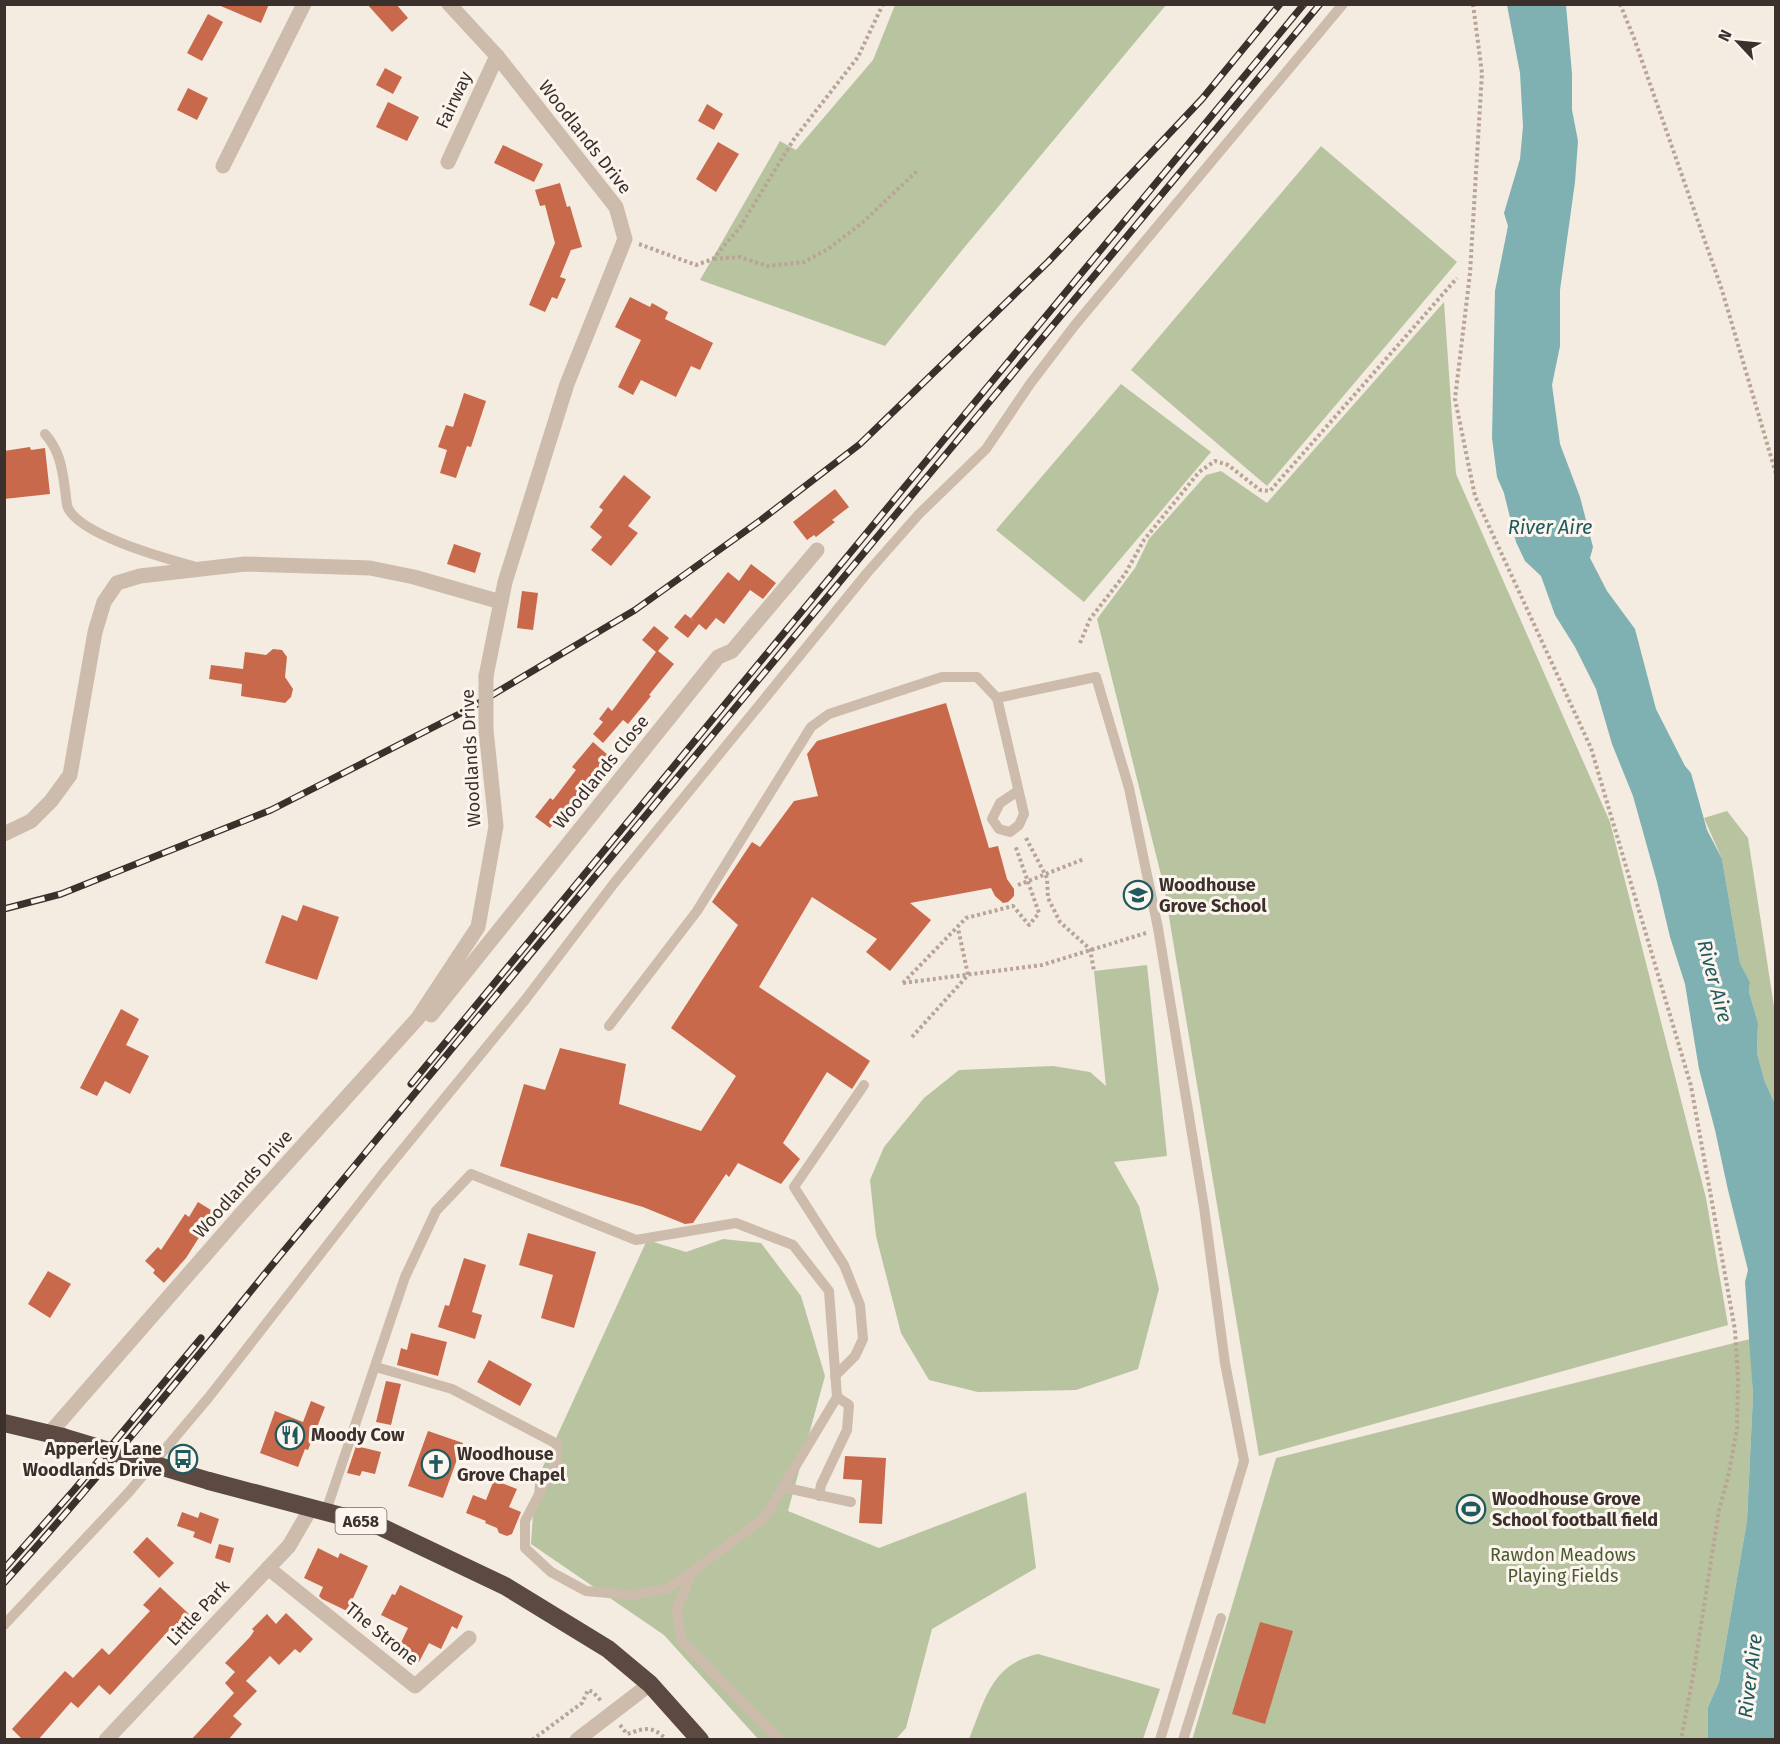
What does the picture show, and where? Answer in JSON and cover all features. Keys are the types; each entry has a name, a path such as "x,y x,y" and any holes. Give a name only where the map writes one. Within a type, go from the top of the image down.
{"highway":[{"name":"A658","path":"4,1423 56,1435 209,1480 379,1526 505,1586 608,1649 650,1684 700,1740"}],"street":[{"path":"223,166 303,4"},
{"name":"Woodlands Drive","path":"56,1435 241,1214 418,1018 478,927 496,826 486,730 486,676 505,582 567,384 625,239 616,207 497,56 449,4"},
{"name":"Fairway","path":"448,162 497,56"},
{"name":"Woodlands Close","path":"418,1018 427,1019 717,657 732,651 817,550"},
{"path":"4,834 31,821 51,801 70,775 95,632 104,602 117,583 140,576 245,564 370,568 414,577 501,602"},
{"name":"Little Park","path":"106,1740 289,1546 318,1510"},
{"name":"The Strone","path":"267,1568 415,1686 469,1638"},
{"path":"577,1740 650,1684"}],"lane":[{"path":"4,1625 129,1492 209,1397 381,1176 525,1000 615,882 822,627 919,514 986,449 1030,384 1075,325 1343,4"},
{"path":"45,434 54,445 61,460 69,508 80,520 113,540 202,569"},
{"path":"609,1026 697,911 811,727 829,714 942,677 977,677 997,698 1024,814 1020,825 1010,832 999,829 992,819 1000,803 1018,791"},
{"path":"997,698 1096,677 1129,788 1159,930 1204,1207 1225,1363 1244,1461 1160,1740"},
{"path":"835,1376 855,1356 863,1339 860,1305 844,1265 794,1187 864,1085"},
{"path":"318,1510 375,1367 405,1277 436,1211 471,1174 636,1240 736,1223 793,1245 829,1291 837,1397 765,1517 667,1589 631,1595 586,1591 551,1572 525,1548 525,1521 557,1460 557,1444 452,1389 375,1367"},
{"path":"819,1496 821,1485 847,1430 849,1405 837,1397"},
{"path":"782,1487 851,1502"},
{"path":"692,1572 677,1609 681,1640 780,1740"},
{"path":"1183,1740 1221,1618"}],"path":[{"path":"713,259 740,227 794,139 858,57 883,4"},
{"path":"1473,4 1482,73 1470,273 1455,399 1475,496 1591,748 1691,1086 1735,1330 1738,1379 1737,1429 1719,1510 1681,1740"},
{"path":"1620,4 1722,290 1776,474"},
{"path":"625,239 696,265 713,259 740,257 767,266 804,262 828,249 862,223 918,170"},
{"path":"1080,643 1090,619 1125,574 1144,540 1199,472 1215,461 1228,465 1260,490 1270,491 1457,278"},
{"path":"1020,825 1045,874 1048,898 1059,922 1090,949 1094,971"},
{"path":"1010,832 1039,913 1029,925 1013,906 966,918 903,983 1042,965 1159,930"},
{"path":"1018,885 1084,859"},
{"path":"958,927 968,975"},
{"path":"912,1037 968,975"}],"green space":[{"path":"895,5 1166,5 885,346 700,280 780,141 796,150 873,60"},
{"path":"1321,146 1457,262 1267,486 1131,370"},
{"path":"1444,302 1456,474 1610,822 1706,1198 1728,1325 1259,1456 1164,887 1097,619 1135,568 1149,539 1206,475 1221,471 1267,503"},
{"path":"1121,384 1211,452 1084,602 996,530"},
{"path":"1727,811 1748,838 1775,1013 1775,1104 1765,1082 1757,1053 1758,1023 1749,992 1750,982 1740,963 1722,859 1704,818"},
{"path":"1147,965 1167,1156 1114,1162 1139,1206 1159,1289 1138,1369 1076,1390 978,1392 929,1380 901,1333 876,1236 870,1180 884,1147 924,1098 959,1070 1053,1066 1090,1072 1106,1086 1094,971"},
{"path":"723,1239 761,1243 801,1296 825,1376 788,1511 879,1548 1026,1492 1036,1568 932,1629 906,1728 896,1739 759,1740 664,1635 531,1544 535,1484 647,1240 686,1252"},
{"name":"Rawdon Meadows Playing Fields","path":"1750,1339 1753,1395 1747,1521 1719,1682 1708,1707 1708,1739 1192,1740 1276,1458"},
{"path":"1038,1654 1160,1689 1143,1739 969,1739 985,1698 1000,1675 1022,1659"}],"water":[{"name":"River Aire","path":"1507,5 1566,5 1572,74 1572,110 1578,141 1575,182 1560,290 1560,346 1552,385 1560,444 1580,497 1593,547 1590,558 1607,591 1635,629 1656,709 1685,766 1691,773 1707,830 1722,859 1740,963 1750,982 1749,992 1758,1023 1757,1053 1765,1082 1775,1104 1775,1739 1708,1739 1708,1707 1719,1682 1747,1521 1753,1395 1745,1282 1748,1270 1699,1069 1685,984 1670,937 1633,796 1612,744 1596,689 1575,647 1555,615 1541,576 1525,561 1516,542 1504,493 1497,477 1492,438 1495,291 1508,226 1504,213 1520,159 1523,126 1520,73"}],"building":[{"path":"216,4 269,4 261,23"},
{"path":"367,4 396,4 408,18 392,32"},
{"path":"208,14 223,22 202,61 187,53"},
{"path":"385,68 402,77 393,94 376,85"},
{"path":"188,88 208,98 197,120 177,110"},
{"path":"388,102 419,117 407,141 376,127"},
{"path":"707,104 723,114 714,130 698,121"},
{"path":"718,142 739,154 716,192 696,179"},
{"path":"503,145 543,164 534,182 494,163"},
{"path":"560,183 567,207 570,206 582,247 571,250 560,277 566,279 557,299 552,297 545,312 529,305 555,243 545,205 540,206 535,190"},
{"path":"630,297 650,307 652,303 668,312 665,319 713,343 700,370 691,366 676,397 641,380 633,395 618,387 641,340 615,327"},
{"path":"464,393 486,401 471,447 467,446 456,478 440,473 447,450 438,447 446,425 453,427"},
{"path":"30,447 31,450 45,448 50,494 4,499 4,451"},
{"path":"624,475 651,497 628,526 638,533 611,566 591,550 602,537 590,527 603,510 599,507"},
{"path":"835,489 849,507 832,520 835,522 816,537 814,535 807,540 793,522"},
{"path":"454,544 481,553 475,573 447,564"},
{"path":"751,564 776,583 763,599 750,590 724,624 716,618 706,630 699,624 688,638 674,627 685,614 696,622 691,618 728,572 739,581"},
{"path":"522,591 538,593 533,630 517,628"},
{"path":"654,626 669,638 658,651 674,664 628,724 623,720 603,743 593,734 603,722 599,719 608,707 612,711 656,652 642,640"},
{"path":"273,649 282,650 287,657 285,677 293,689 291,697 285,703 241,696 242,684 209,679 211,665 243,669 245,652 266,655"},
{"path":"946,703 989,848 998,846 1007,879 1014,889 1014,896 1008,902 1003,903 995,896 991,888 910,903 931,920 890,971 866,952 877,939 812,897 759,987 870,1061 852,1089 827,1072 783,1143 800,1159 781,1184 738,1163 729,1177 726,1174 693,1223 685,1224 643,1207 500,1166 524,1084 545,1090 560,1048 626,1064 619,1104 701,1131 736,1076 671,1028 738,925 712,902 752,842 760,847 794,801 818,796 807,754 817,741"},
{"path":"593,742 609,756 585,785 588,788 569,813 564,810 550,828 535,817 550,798 553,800 576,770 572,767"},
{"path":"303,905 339,917 317,980 265,963 282,915 297,921"},
{"path":"121,1009 139,1019 126,1045 149,1056 130,1094 105,1081 97,1096 80,1088"},
{"path":"198,1202 219,1215 209,1230 205,1228 186,1258 164,1283 145,1261 158,1247 161,1250 185,1214 189,1217"},
{"path":"528,1233 596,1252 574,1328 541,1318 553,1275 519,1265"},
{"path":"464,1258 486,1265 472,1312 482,1315 475,1339 438,1327 445,1305 449,1306"},
{"path":"48,1271 71,1284 50,1318 28,1304"},
{"path":"411,1333 447,1342 438,1376 397,1365 401,1348 407,1350"},
{"path":"489,1360 532,1384 520,1406 477,1382"},
{"path":"386,1381 401,1384 391,1425 376,1422"},
{"name":"Moody Cow","path":"311,1401 325,1407 308,1450 305,1449 298,1467 260,1453 275,1411 303,1422"},
{"name":"Woodhouse Grove Chapel","path":"428,1431 463,1443 443,1498 408,1486"},
{"path":"356,1446 381,1452 375,1474 362,1471 360,1476 347,1473"},
{"path":"845,1456 886,1458 882,1524 859,1523 862,1480 843,1479"},
{"path":"494,1480 517,1489 509,1507 521,1512 512,1534 507,1536 499,1533 497,1528 485,1523 486,1521 466,1513 473,1495 486,1500"},
{"path":"182,1512 198,1518 200,1512 219,1519 211,1544 193,1537 195,1532 177,1526"},
{"path":"147,1537 174,1563 159,1578 133,1552"},
{"path":"219,1544 234,1548 230,1563 215,1558"},
{"path":"318,1548 338,1558 340,1553 368,1566 347,1611 322,1599 319,1596 323,1587 304,1578"},
{"path":"400,1585 463,1616 457,1629 452,1626 441,1649 429,1643 419,1662 397,1651 408,1628 381,1615 392,1594 395,1595"},
{"path":"160,1587 189,1614 173,1631 170,1629 110,1695 99,1685 78,1708 71,1702 38,1740 23,1740 12,1729 65,1671 73,1678 102,1648 109,1655 150,1611 143,1605"},
{"path":"286,1613 313,1639 300,1653 295,1649 279,1665 270,1656 246,1681 257,1691 233,1716 242,1724 228,1740 191,1740 234,1693 225,1683 235,1672 225,1663 250,1637 254,1631 252,1629 267,1614 276,1624"},
{"path":"1260,1622 1293,1631 1265,1724 1232,1714"}],"railway":[{"path":"4,909 61,894 271,810 467,710 635,610 761,520 860,444 1048,262 1202,99 1280,4"},
{"path":"411,1084 1304,4"},
{"path":"4,1583 168,1392 1320,4"},
{"path":"4,1569 74,1490 201,1338"}],"place":[{"name":"Woodhouse Grove School","path":"1138,895"},
{"name":"Moody Cow","path":"290,1435"},
{"name":"Apperley Lane Woodlands Drive","path":"183,1459"},
{"name":"Woodhouse Grove Chapel","path":"436,1464"},
{"name":"Woodhouse Grove School football field","path":"1471,1509"}]}
